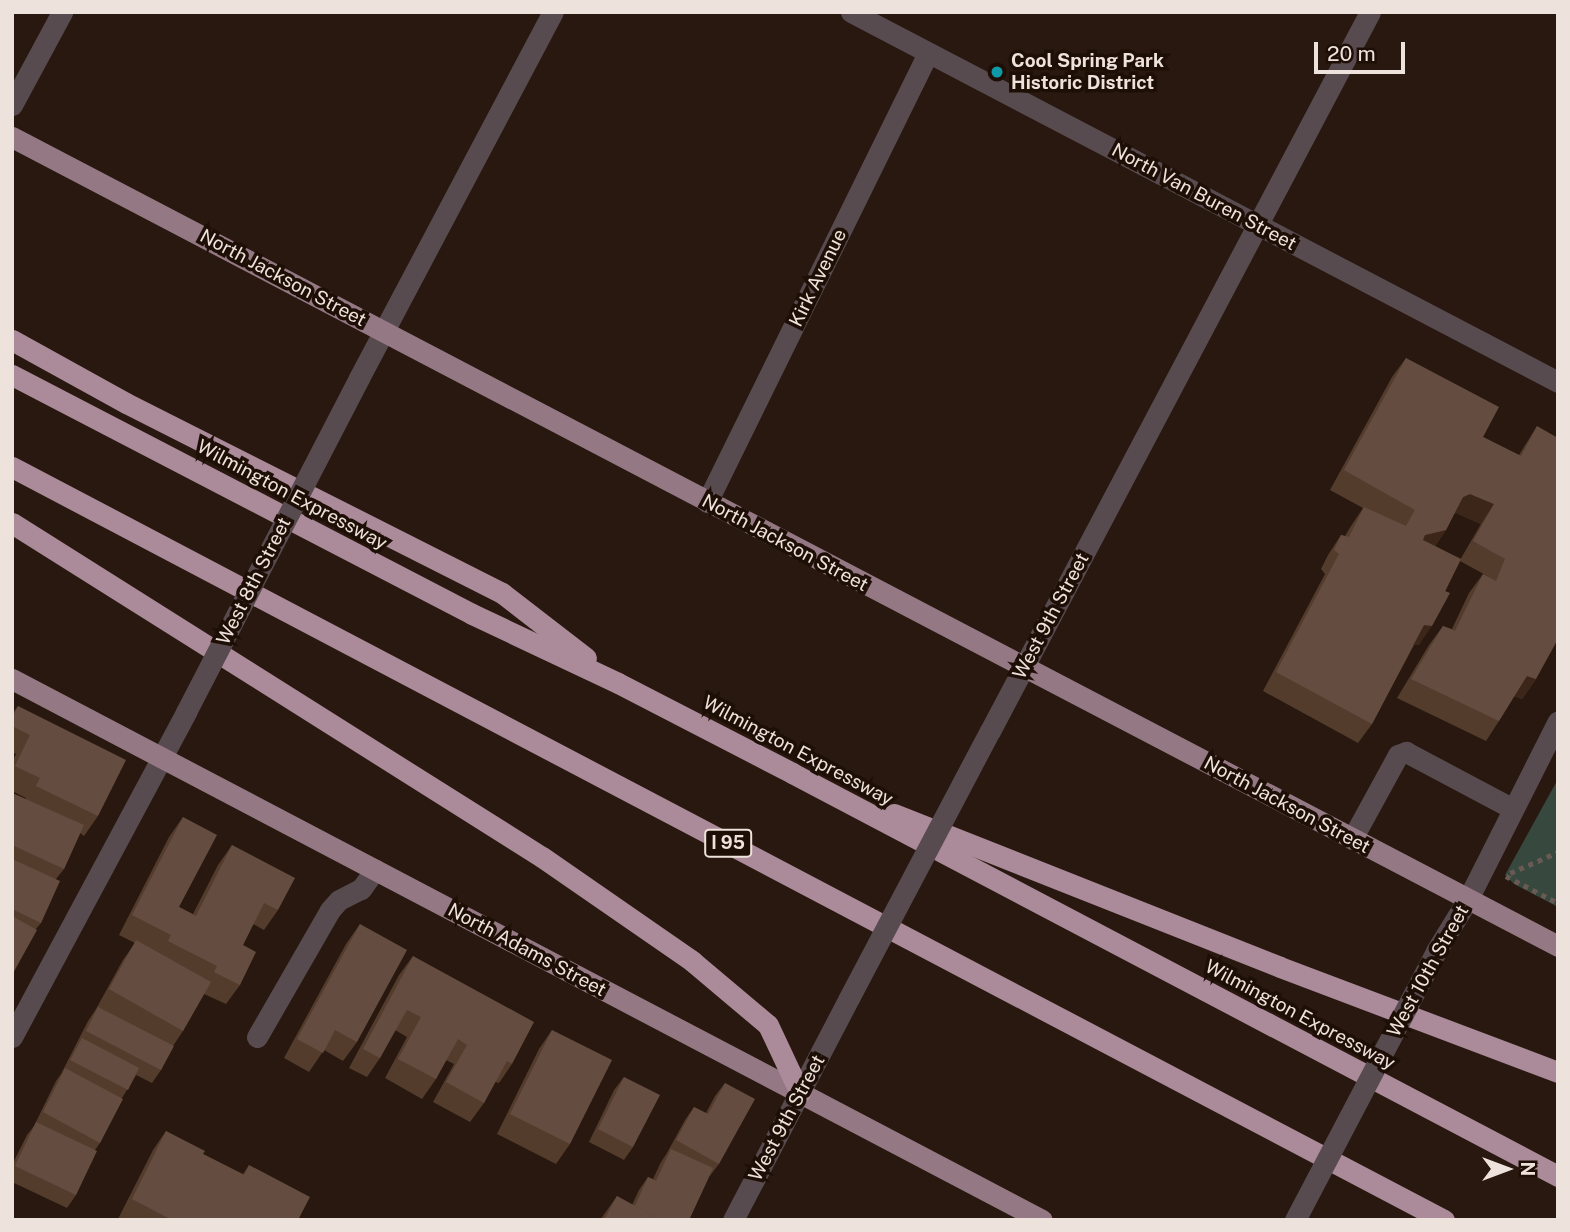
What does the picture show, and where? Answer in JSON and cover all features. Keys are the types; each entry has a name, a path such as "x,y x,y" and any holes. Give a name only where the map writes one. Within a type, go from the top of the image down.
{"highway":[{"path":"12,340 126,403 502,593 618,683"},
{"name":"Wilmington Expressway","path":"12,375 472,614 618,683 1558,1176"},
{"name":"I 95","path":"12,467 1444,1220"},
{"path":"12,523 542,857 692,961 768,1025 800,1093"},
{"path":"792,774 1280,967 1558,1072"}],"main road":[{"name":"North Jackson Street","path":"12,137 1558,946"},
{"name":"North Adams Street","path":"12,679 1042,1220"}],"street":[{"path":"12,105 62,12"},
{"name":"West 8th Street","path":"12,1037 186,712 553,12"},
{"name":"North Van Buren Street","path":"850,12 1558,382"},
{"name":"West 9th Street","path":"733,1220 1370,12"},
{"name":"Kirk Avenue","path":"707,502 928,53"},
{"name":"West 10th Street","path":"1295,1220 1436,951 1468,899 1558,721"},
{"path":"1352,839 1398,755 1406,752 1488,793 1513,809"},
{"path":"257,1037 330,910 339,900 361,889 375,870"}],"path":[{"path":"1505,875 1558,852"},
{"path":"1505,875 1511,863"},
{"path":"1505,875 1558,903"}],"green space":[{"path":"1558,779 1558,907 1514,884 1505,875"}],"building":[{"path":"1406,358 1499,407 1483,437 1521,456 1537,426 1558,438 1558,639 1536,679 1527,676 1499,721 1411,679 1443,626 1455,631 1483,574 1496,581 1505,559 1473,541 1494,504 1470,494 1463,497 1446,530 1425,535 1423,540 1461,559 1445,591 1450,593 1432,626 1424,625 1372,724 1276,672 1339,554 1334,550 1341,535 1349,537 1364,507 1406,526 1415,510 1344,470"},
{"path":"18,706 126,760 98,816 36,786 40,778 15,766 30,735 12,726 12,718"},
{"path":"12,793 84,825 64,869 12,845"},
{"path":"183,817 217,835 179,907 196,916 232,845 295,878 278,910 264,903 243,945 256,952 240,985 214,972 217,966 168,941 171,935 132,915"},
{"path":"12,859 60,881 41,923 12,909"},
{"path":"12,916 37,930 12,975"},
{"path":"360,924 407,950 357,1042 335,1030 323,1053 297,1039"},
{"path":"136,940 211,982 183,1031 109,989"},
{"path":"413,956 534,1022 512,1064 507,1061 484,1103 446,1082 467,1045 458,1039 436,1079 398,1059 421,1017 407,1010 380,1058 363,1049"},
{"path":"98,1007 174,1046 161,1070 86,1031"},
{"path":"552,1030 612,1060 570,1144 510,1114"},
{"path":"82,1038 139,1068 128,1090 70,1060"},
{"path":"65,1068 123,1099 100,1143 43,1112"},
{"path":"624,1077 660,1095 633,1147 598,1129"},
{"path":"725,1083 755,1099 719,1164 676,1140 694,1107 708,1114"},
{"path":"36,1122 97,1151 76,1195 15,1166"},
{"path":"166,1131 244,1175 249,1165 310,1197 298,1220 172,1220 132,1199"},
{"path":"671,1149 713,1168 689,1220 661,1220 635,1206 648,1177 656,1181"},
{"path":"617,1196 661,1220 604,1220"}],"place":[{"name":"Cool Spring Park Historic District","path":"997,72"}]}
